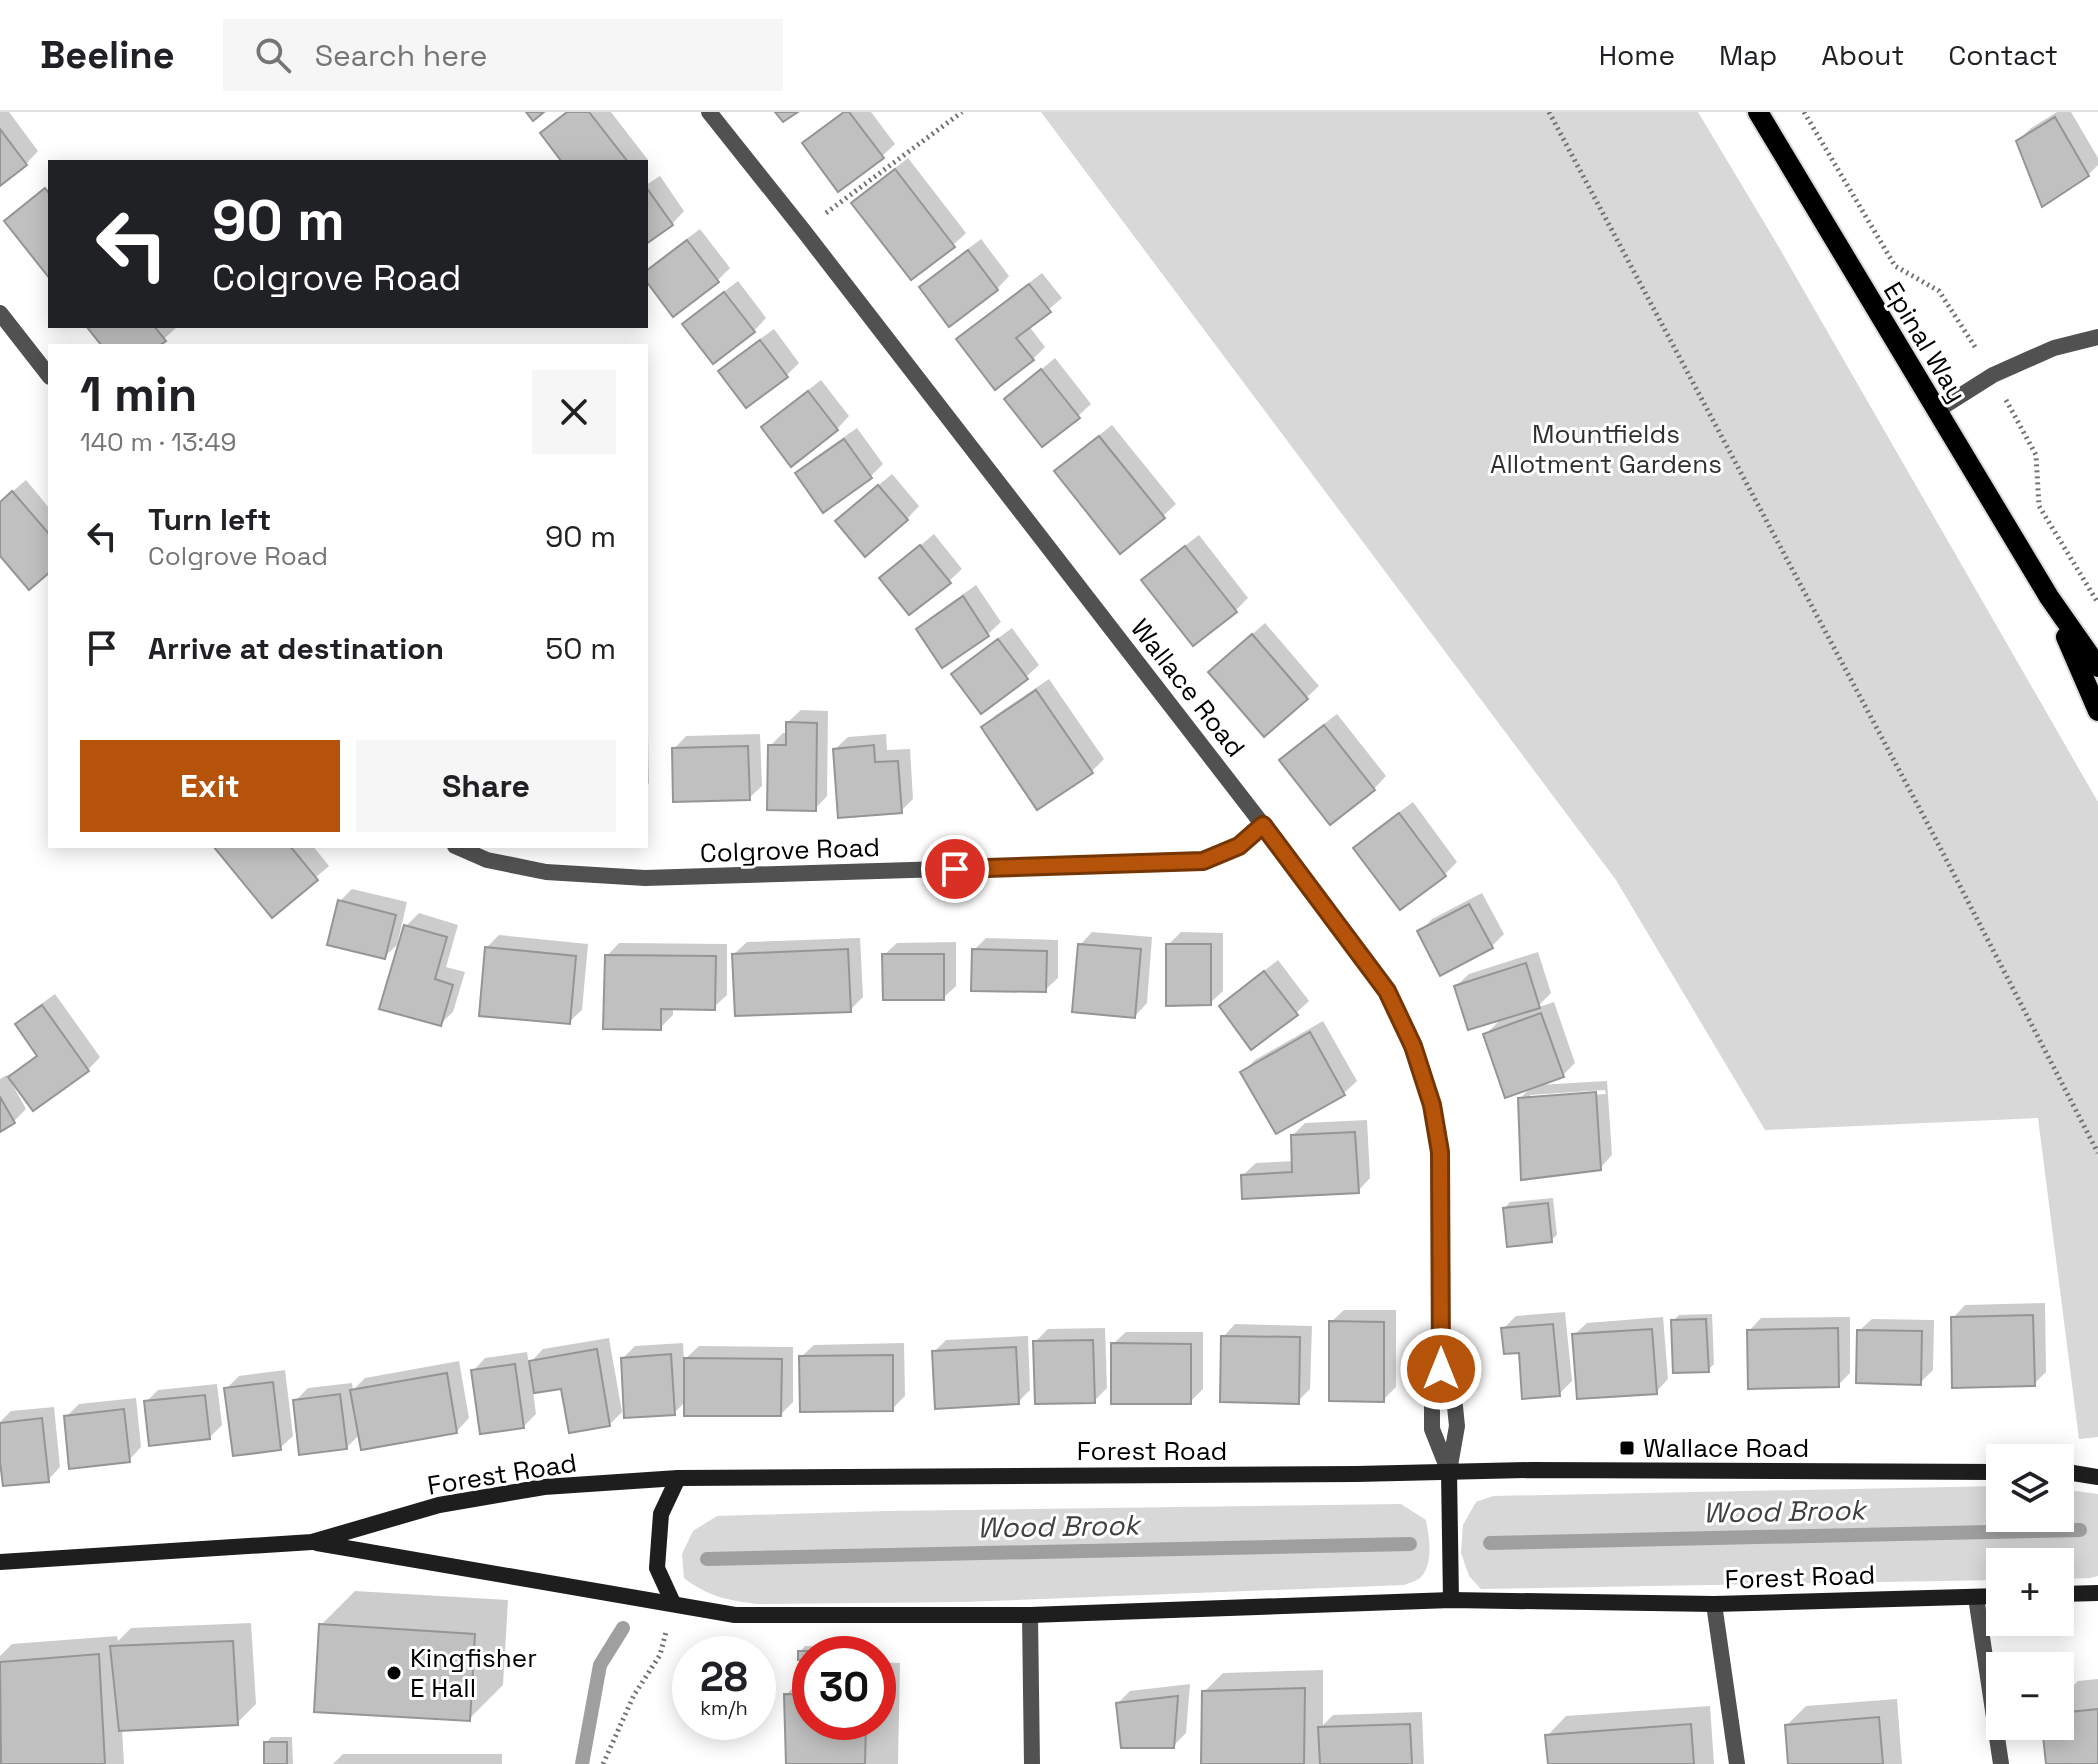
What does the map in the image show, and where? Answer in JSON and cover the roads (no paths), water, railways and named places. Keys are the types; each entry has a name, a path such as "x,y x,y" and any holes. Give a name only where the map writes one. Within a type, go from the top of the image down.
{"main road":[{"name":"Epinal Way","path":"1758,112 2049,597 2098,667"},
{"name":"Epinal Way","path":"2049,597 2098,711"},
{"name":"Forest Road","path":"0,1562 312,1542 439,1505 544,1487 678,1478 1531,1470 1986,1472"},
{"path":"1449,1472 1451,1600"},
{"path":"2074,1473 2098,1477"},
{"path":"673,1603 657,1568 661,1514 678,1478"},
{"name":"Forest Road","path":"312,1542 735,1615 1030,1615 1451,1600 1714,1604 1986,1597"},
{"path":"2074,1594 2098,1593"}],"street":[{"name":"Wallace Road","path":"709,112 1263,825 1387,991 1413,1046 1432,1105 1440,1152 1441,1369 1432,1399 1432,1429 1449,1472"},
{"path":"0,313 48,374"},
{"path":"1936,411 1993,375 2054,348 2098,337"},
{"name":"Colgrove Road","path":"460,848 487,860 546,872 661,878 1203,861 1239,846 1263,825"},
{"name":"Wallace Road","path":"1441,1369 1454,1397 1457,1426 1449,1472"},
{"path":"1976,1597 2001,1764"},
{"path":"1714,1604 1737,1764"},
{"path":"1030,1615 1032,1764"}],"waterway":[{"name":"Wood Brook","path":"1490,1543 2080,1530"},
{"name":"Wood Brook","path":"707,1559 1410,1544"},
{"name":"Wood Brook","path":"582,1764 600,1665 623,1628"}],"place":[{"name":"Wallace Road","path":"1627,1448"},
{"name":"Kingfisher E Hall","path":"394,1673"}],"park label":[{"name":"Mountfields Allotment Gardens","path":"1606,449"}]}
